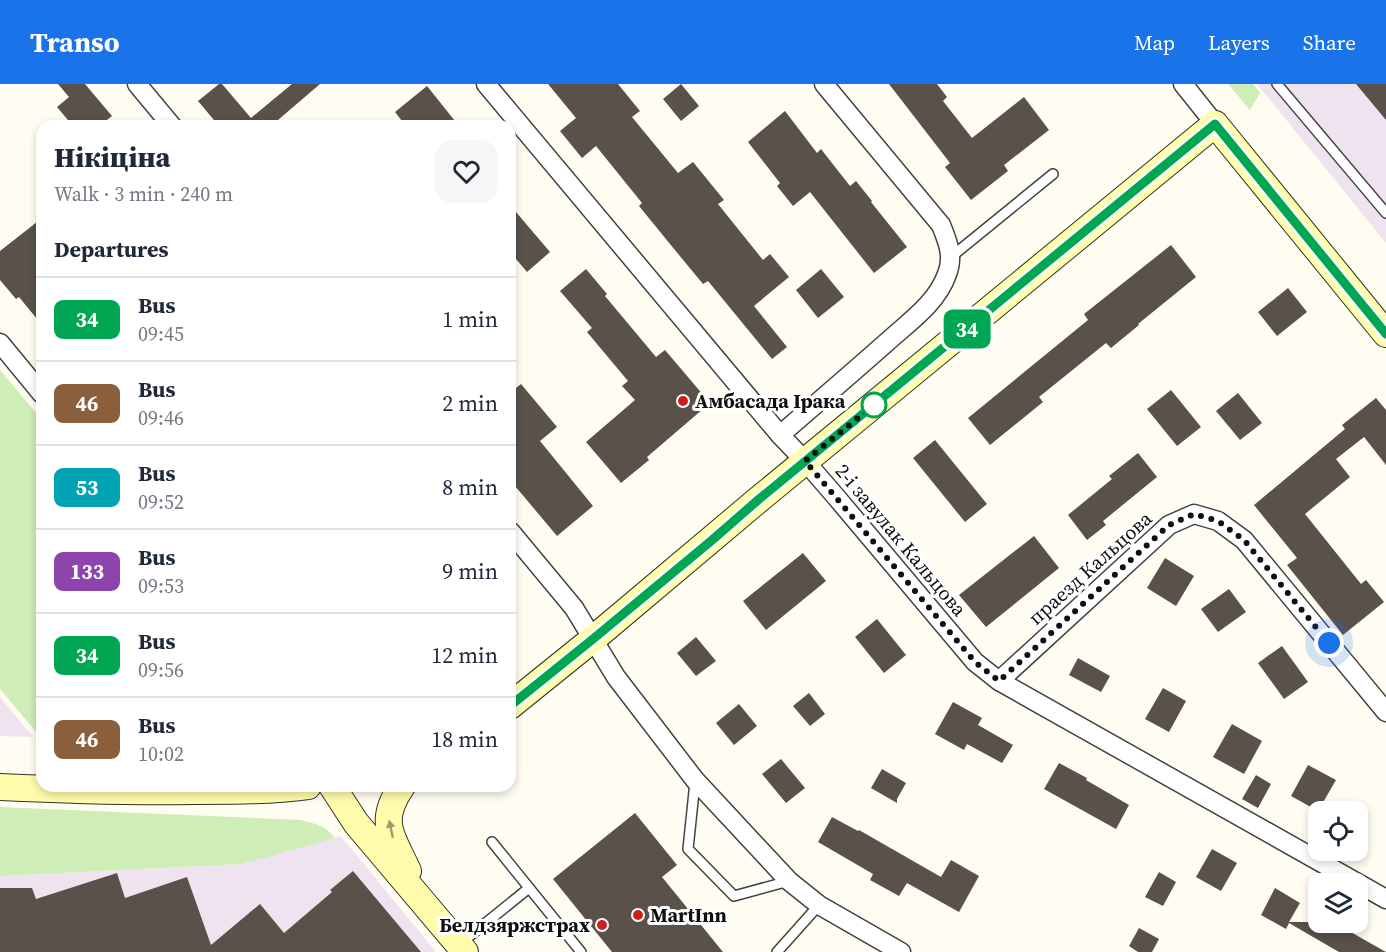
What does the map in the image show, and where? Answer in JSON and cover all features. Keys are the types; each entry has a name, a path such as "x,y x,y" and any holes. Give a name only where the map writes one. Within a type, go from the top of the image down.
{"main road":[{"path":"516,701 1215,124 1386,334"},
{"path":"0,788 36,789"},
{"path":"336,792 356,824 462,949"},
{"path":"398,792 389,808 388,828 422,902"}],"street":[{"path":"137,84 167,120"},
{"name":"2-і завулак Кальцова","path":"486,84 780,435 805,461 975,662 999,681 1386,899"},
{"path":"780,435 929,304 941,288 948,273 951,257 942,225 824,84"},
{"path":"1183,84 1215,124"},
{"path":"0,343 36,387"},
{"name":"праезд Кальцова","path":"999,681 1169,525 1194,514 1218,521 1244,540 1386,712"},
{"path":"516,538 574,608 616,677 695,780 789,881 819,905 901,952"}],"lane":[{"path":"1282,86 1386,213"},
{"path":"951,257 1053,174"},
{"path":"695,780 688,849 734,896 789,881"},
{"path":"492,842 581,952"},
{"path":"462,949 529,888"},
{"path":"777,952 819,905"}],"shaded area":[{"path":"1257,84 1386,84 1386,243"},
{"path":"0,697 33,737 0,736"},
{"path":"341,836 436,952 0,952 0,876 242,864"}],"green space":[{"path":"1228,84 1253,84 1260,93 1250,110"},
{"path":"0,370 36,413 36,732 0,689"},
{"path":"0,807 300,820 324,828 335,838 242,864 0,876"}],"building":[{"path":"58,84 85,84 112,116 107,120 68,120 57,107 69,97"},
{"path":"222,84 251,118 292,84 320,84 278,120 214,120 198,101"},
{"path":"548,84 618,84 640,111 632,117 678,173 693,162 724,200 718,204 763,260 770,254 789,277 754,306 787,347 772,359 708,281 703,284 639,206 642,203 596,146 582,158 560,131 576,118"},
{"path":"681,84 699,106 681,121 663,99"},
{"path":"889,84 937,84 947,97 943,101 972,138 1024,97 1049,130 1004,165 1008,171 971,200 945,167 950,163"},
{"path":"1356,84 1386,84 1386,120"},
{"path":"427,86 454,120 401,120 395,112"},
{"path":"785,111 817,153 821,149 850,186 856,181 907,247 874,273 810,192 793,206 777,186 780,183 748,142"},
{"path":"516,212 550,252 527,272 516,259"},
{"path":"36,223 36,318 19,297 16,299 0,280 0,251"},
{"path":"1171,245 1196,277 1111,348 1106,343 1039,397 1043,402 990,445 968,418 1088,320 1084,314"},
{"path":"586,269 607,294 605,296 656,357 665,350 710,403 647,457 649,460 621,483 586,442 635,400 622,386 628,381 587,332 592,328 560,291"},
{"path":"821,269 844,297 818,318 796,290"},
{"path":"1288,288 1307,312 1277,336 1258,312"},
{"path":"521,384 557,427 540,441 593,506 557,536 516,487 516,388"},
{"path":"1171,390 1201,427 1177,446 1147,409"},
{"path":"1238,393 1262,423 1240,440 1216,411"},
{"path":"1376,398 1386,410 1386,465 1364,437 1336,459 1350,477 1305,514 1361,584 1366,580 1384,602 1343,635 1287,565 1297,558 1254,505 1345,429 1342,425"},
{"path":"935,440 987,504 965,522 913,458"},
{"path":"1138,453 1157,477 1103,521 1106,525 1087,540 1068,515 1112,479 1109,476"},
{"path":"1034,536 1059,568 986,627 959,595"},
{"path":"803,553 826,581 766,630 743,601"},
{"path":"1165,558 1194,576 1176,606 1147,588"},
{"path":"1229,589 1246,612 1218,632 1201,609"},
{"path":"877,619 906,655 884,673 855,637"},
{"path":"696,637 716,661 696,676 677,653"},
{"path":"1282,646 1308,682 1284,699 1258,663"},
{"path":"1078,658 1110,676 1101,692 1069,675"},
{"path":"1163,688 1186,701 1169,732 1145,719"},
{"path":"809,693 825,714 810,726 793,706"},
{"path":"953,702 982,718 978,725 1013,745 1002,763 967,744 964,750 935,734"},
{"path":"739,704 757,726 734,745 716,723"},
{"path":"1232,724 1262,741 1244,774 1213,757"},
{"path":"781,759 805,788 786,803 762,774"},
{"path":"1059,763 1129,805 1116,829 1044,789"},
{"path":"1308,765 1336,780 1324,801 1308,801 1308,805 1291,796"},
{"path":"882,769 906,783 897,803 871,788"},
{"path":"1256,775 1271,784 1258,808 1242,799"},
{"name":"MartInn","path":"635,813 677,865 662,877 723,952 612,952 553,879"},
{"path":"832,817 941,877 951,860 979,876 959,912 907,883 899,896 870,880 873,874 818,842"},
{"path":"1212,849 1237,863 1221,891 1196,877"},
{"path":"353,871 421,952 0,952 0,888 32,888 36,899 117,873 125,898 187,877 211,945 260,904 284,933"},
{"path":"1159,872 1176,882 1163,906 1145,897"},
{"path":"1275,888 1300,903 1289,922 1308,922 1308,933 1352,933 1386,952 1339,952 1289,923 1286,929 1261,915"},
{"path":"1139,928 1159,939 1152,952 1138,952 1129,946"}],"bus line":[{"name":"34","path":"516,702 1215,124 1386,334"}],"place":[{"name":"Амбасада Ірака","path":"683,401"},
{"name":"MartInn","path":"638,915"},
{"name":"Белдзяржстрах","path":"602,925"}],"route":[{"path":"874,405 805,461 975,662 999,681 1169,525 1194,514 1218,521 1244,540 1329,643"}]}
